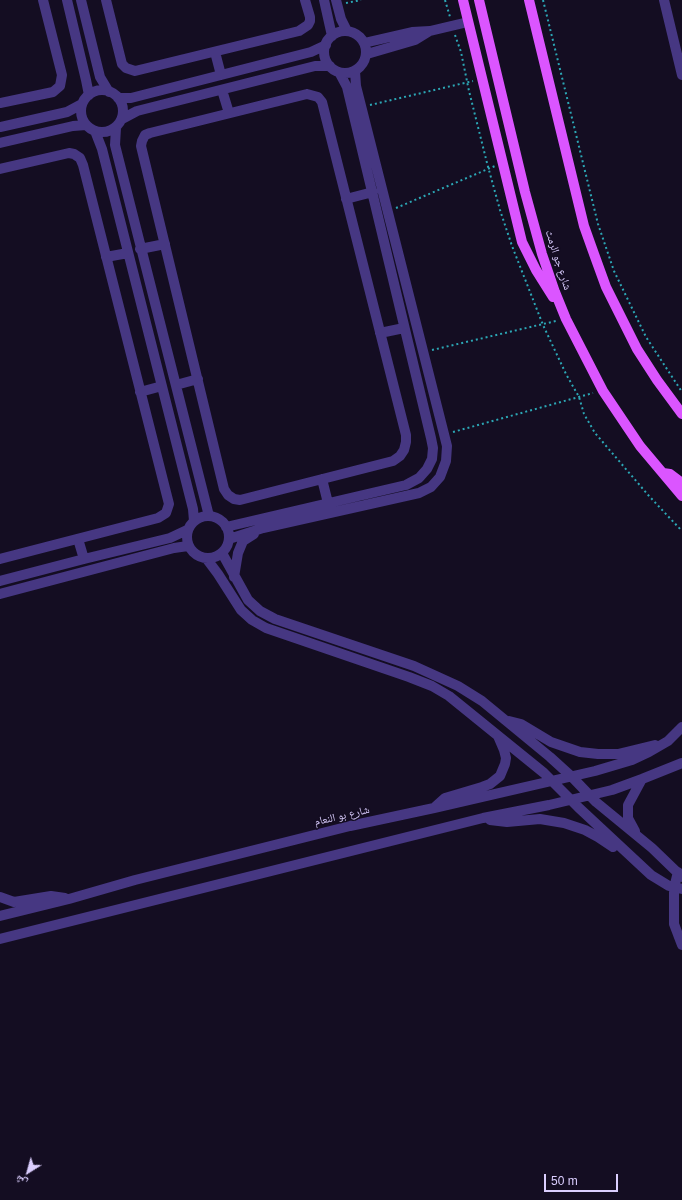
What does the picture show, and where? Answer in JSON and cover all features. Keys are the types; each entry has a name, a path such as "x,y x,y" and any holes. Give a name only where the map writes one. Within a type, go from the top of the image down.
{"main road":[{"path":"463,0 522,242 536,270 566,319"},
{"name":"شارع جو الرمث","path":"479,0 525,192 544,260 566,319 603,391 640,446 682,496"},
{"path":"528,0 584,226 606,287 637,349 657,380 682,414"},
{"path":"661,472 670,474 682,483"}],"street":[{"path":"0,103 54,92 60,86 62,75 43,0"},
{"path":"66,0 89,95"},
{"path":"81,0 100,77 109,92 118,98 123,108 122,119"},
{"path":"106,0 120,58 126,68 135,71 299,31 308,25 310,17 305,0"},
{"path":"324,0 332,36"},
{"path":"664,0 682,75"},
{"path":"336,3 347,31"},
{"path":"364,43 412,32 430,31 468,22"},
{"path":"226,526 406,485 418,478 427,469 432,460 433,448 348,87 339,72 330,66 325,56 326,45 332,36 342,31 357,34 364,43 366,54 363,64 355,71 350,73 339,72"},
{"path":"366,54 415,40 430,31"},
{"path":"118,98 131,98 311,52 326,45"},
{"path":"215,52 221,75"},
{"path":"209,516 114,145 116,128 122,119 136,111 315,66 330,66"},
{"path":"229,539 264,528 419,493 431,487 440,477 446,461 447,446 361,107 356,86 355,71"},
{"path":"222,90 229,114"},
{"path":"0,127 67,112 82,104 89,95 99,91 109,92"},
{"path":"308,94 318,97 322,102 406,435 404,450 400,456 393,461 240,500 228,496 224,489 141,146 144,135 229,114 308,94"},
{"path":"82,104 81,115 86,125 95,131 106,132 116,128"},
{"path":"0,144 73,126 86,125"},
{"path":"95,131 102,149 162,386 194,521"},
{"path":"0,169 69,153 80,158 83,164 168,504 166,513 158,518 0,559"},
{"path":"346,199 372,192"},
{"path":"140,249 165,244"},
{"path":"106,257 128,253"},
{"path":"380,333 404,328"},
{"path":"176,386 198,379"},
{"path":"140,392 162,386"},
{"path":"322,479 328,503"},
{"path":"0,581 170,538 187,530 194,521 204,516 209,516 220,520 226,526 229,533 229,539 222,553 212,558 206,558 196,555 188,546 187,530"},
{"path":"234,577 238,553 243,541 264,528"},
{"path":"78,539 84,559"},
{"path":"0,594 174,548 188,546"},
{"path":"222,553 248,600 260,611 274,619 414,666 458,686 482,701 508,721 572,777 607,812 638,836 680,874 674,924 682,945"},
{"path":"206,558 241,610 252,620 266,628 432,686 449,696 531,762 650,875 669,886 678,888"},
{"path":"508,721 513,721 527,726 544,739 569,749 598,754 618,754 668,741"},
{"name":"شارع بو النعام","path":"0,916 69,899 142,878 335,830 572,777 632,760 668,741 682,727"},
{"path":"434,808 445,798 486,786 500,776 506,758 497,734"},
{"path":"0,939 482,818 612,790 682,763"},
{"path":"638,836 630,822 627,812 628,805 642,779"},
{"path":"482,818 507,822 540,819 564,823 585,830 633,859"},
{"path":"0,897 14,902 51,896 69,899"}],"path":[{"path":"336,3 361,0"},
{"path":"542,0 598,224 614,271 646,337 682,392"},
{"path":"361,107 482,78"},
{"path":"388,212 503,163"},
{"path":"423,353 566,319"},
{"path":"444,435 603,391"}]}
